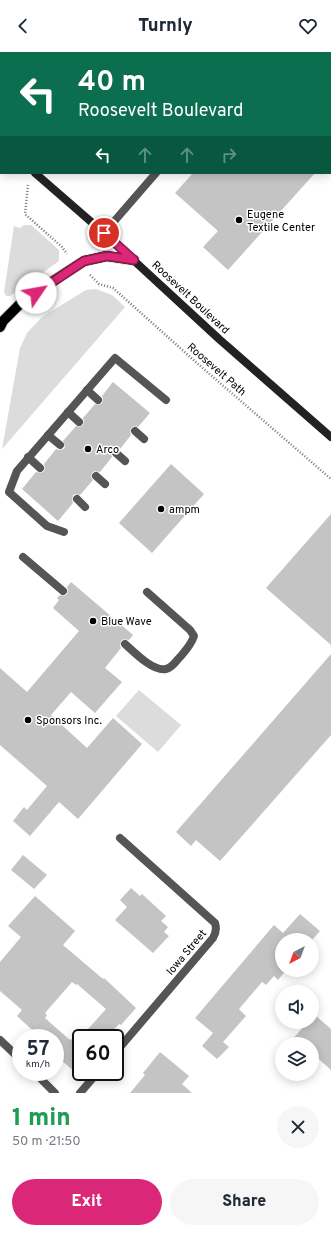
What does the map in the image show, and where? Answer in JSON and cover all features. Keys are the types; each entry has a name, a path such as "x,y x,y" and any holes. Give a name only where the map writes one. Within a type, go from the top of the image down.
{"main road":[{"name":"Roosevelt Boulevard","path":"36,174 134,260 219,339 331,437"},
{"path":"0,327 3,321 24,300 84,261 107,256 134,260"}],"street":[{"path":"104,233 155,174"},
{"path":"64,532 47,526 9,492 17,471 115,358 166,400"},
{"path":"87,390 98,400"},
{"path":"68,412 79,422"},
{"path":"135,431 144,439"},
{"path":"48,435 60,445"},
{"path":"116,453 126,461"},
{"path":"28,457 40,468"},
{"path":"96,476 105,484"},
{"path":"77,499 86,507"},
{"path":"23,557 63,591"},
{"path":"125,644 146,662 157,668 166,669 172,666 192,643 194,636 190,630 147,592"},
{"name":"Iowa Street","path":"120,838 216,923 217,927 213,938 124,1042"},
{"path":"0,1040 12,1051"},
{"path":"43,1081 56,1093"},
{"path":"80,1093 90,1081"}],"path":[{"path":"29,181 25,214 62,247 67,255"},
{"name":"Roosevelt Path","path":"90,276 99,284 113,288 331,479"}],"shaded area":[{"path":"24,225 31,225 59,250 59,261 10,296 6,296 4,292 14,226 20,228"},
{"path":"96,289 112,295 125,307 2,449 20,348 27,333 42,317 86,290"},
{"path":"139,690 181,725 158,752 116,716"}],"building":[{"name":"Eugene Textile Center","path":"192,174 314,174 228,270 203,247 218,231 175,193"},
{"name":"Arco","path":"113,382 150,413 138,427 134,426 131,428 131,435 120,449 115,448 112,450 112,457 100,472 95,471 92,473 91,477 93,480 80,495 73,495 73,503 58,521 22,489 36,472 41,473 44,471 44,464 56,449 64,449 65,446 63,441 76,426 80,427 83,425 83,418 95,404 99,405 102,403 102,396"},
{"name":"ampm","path":"171,464 204,494 152,553 119,523"},
{"path":"331,514 331,645 266,588"},
{"path":"71,582 133,635 129,640 124,639 121,641 121,648 105,668 122,682 95,713 71,692 51,715 87,748 113,718 142,744 78,819 59,802 30,836 13,821 24,807 27,810 47,786 0,745 0,668 27,692 79,631 53,608 59,600 57,598 60,595 64,596 67,594 67,587"},
{"path":"331,654 331,735 220,861 196,840 191,846 176,832"},
{"path":"23,855 47,875 34,889 11,870"},
{"path":"131,888 140,896 142,894 166,916 161,921 168,927 164,932 169,936 153,953 115,920 127,907 120,900"},
{"path":"35,896 75,931 63,945 103,979 104,978 136,1008 121,1025 119,1024 114,1029 88,1029 106,1009 77,984 76,985 72,982 45,1013 47,1015 45,1018 58,1029 31,1029 17,1016 22,1010 0,991 0,962 21,937 8,926"},
{"path":"300,914 320,931 318,933 283,933"},
{"path":"274,925 283,933 275,933 275,977 274,976 266,985 262,982 239,1009 246,1016 223,1042 229,1047 217,1059 202,1046 213,1033 195,1018"},
{"path":"319,1018 331,1029 331,1070 319,1059 319,1037 294,1037 302,1029 319,1029"},
{"path":"64,1035 70,1040 72,1040 72,1069 64,1063"},
{"path":"160,1052 189,1076 182,1084 192,1093 130,1093 145,1075 143,1073"}],"place":[{"name":"Eugene Textile Center","path":"239,220"},
{"name":"Arco","path":"88,449"},
{"name":"ampm","path":"161,509"},
{"name":"Blue Wave","path":"93,621"},
{"name":"Sponsors Inc.","path":"28,720"}],"route":[{"path":"36,293 84,261 107,256 134,260 104,233"}]}
